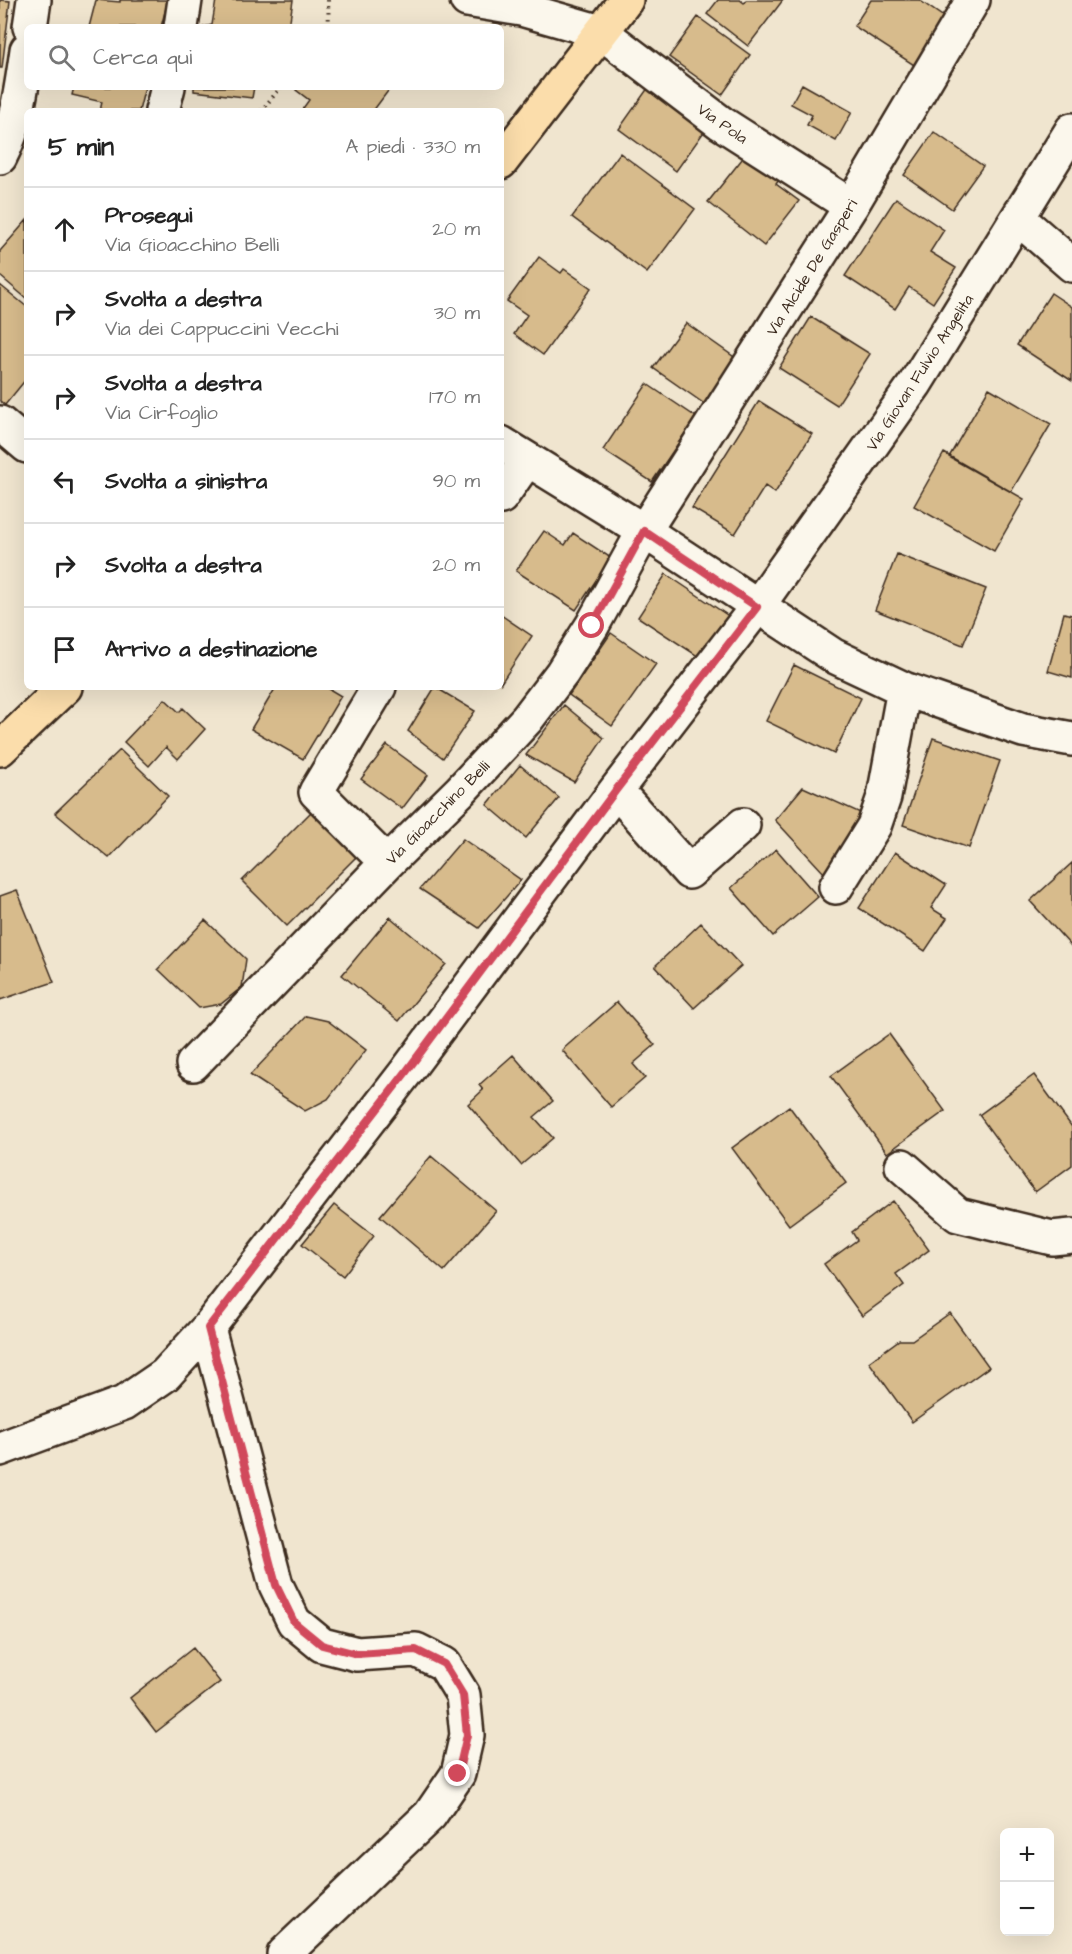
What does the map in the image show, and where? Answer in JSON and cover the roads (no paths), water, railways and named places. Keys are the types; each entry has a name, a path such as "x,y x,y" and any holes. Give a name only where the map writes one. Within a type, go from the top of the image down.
{"main road":[{"path":"504,158 626,0"},
{"path":"0,749 62,690"}],"street":[{"path":"30,24 34,0"},
{"path":"181,24 185,0"},
{"path":"467,0 521,9 601,32"},
{"name":"Via Alcide De Gasperi","path":"644,531 851,206 973,0"},
{"name":"Via Pola","path":"601,32 721,123 851,206"},
{"path":"9,148 24,70"},
{"path":"163,108 167,90"},
{"name":"Via Giovan Fulvio Angelita","path":"0,1449 124,1403 165,1375 212,1322 406,1072 616,790 757,607 915,384 1072,130"},
{"path":"1018,218 1072,265"},
{"path":"0,423 24,443"},
{"path":"504,486 514,451 644,531 834,657 904,689 1023,730 1072,739"},
{"name":"Via Gioacchino Belli","path":"193,1064 387,863 461,790 534,710 562,673 592,626 644,531"},
{"path":"836,887 874,826 884,797 904,689"},
{"path":"377,690 316,792 387,863"},
{"path":"616,790 689,872 743,825"},
{"path":"902,1166 958,1215 1052,1238 1072,1236"},
{"path":"212,1322 276,1585 294,1622 322,1645 357,1654 416,1650 444,1664 463,1695 467,1735 458,1774 430,1815 284,1954"}]}
